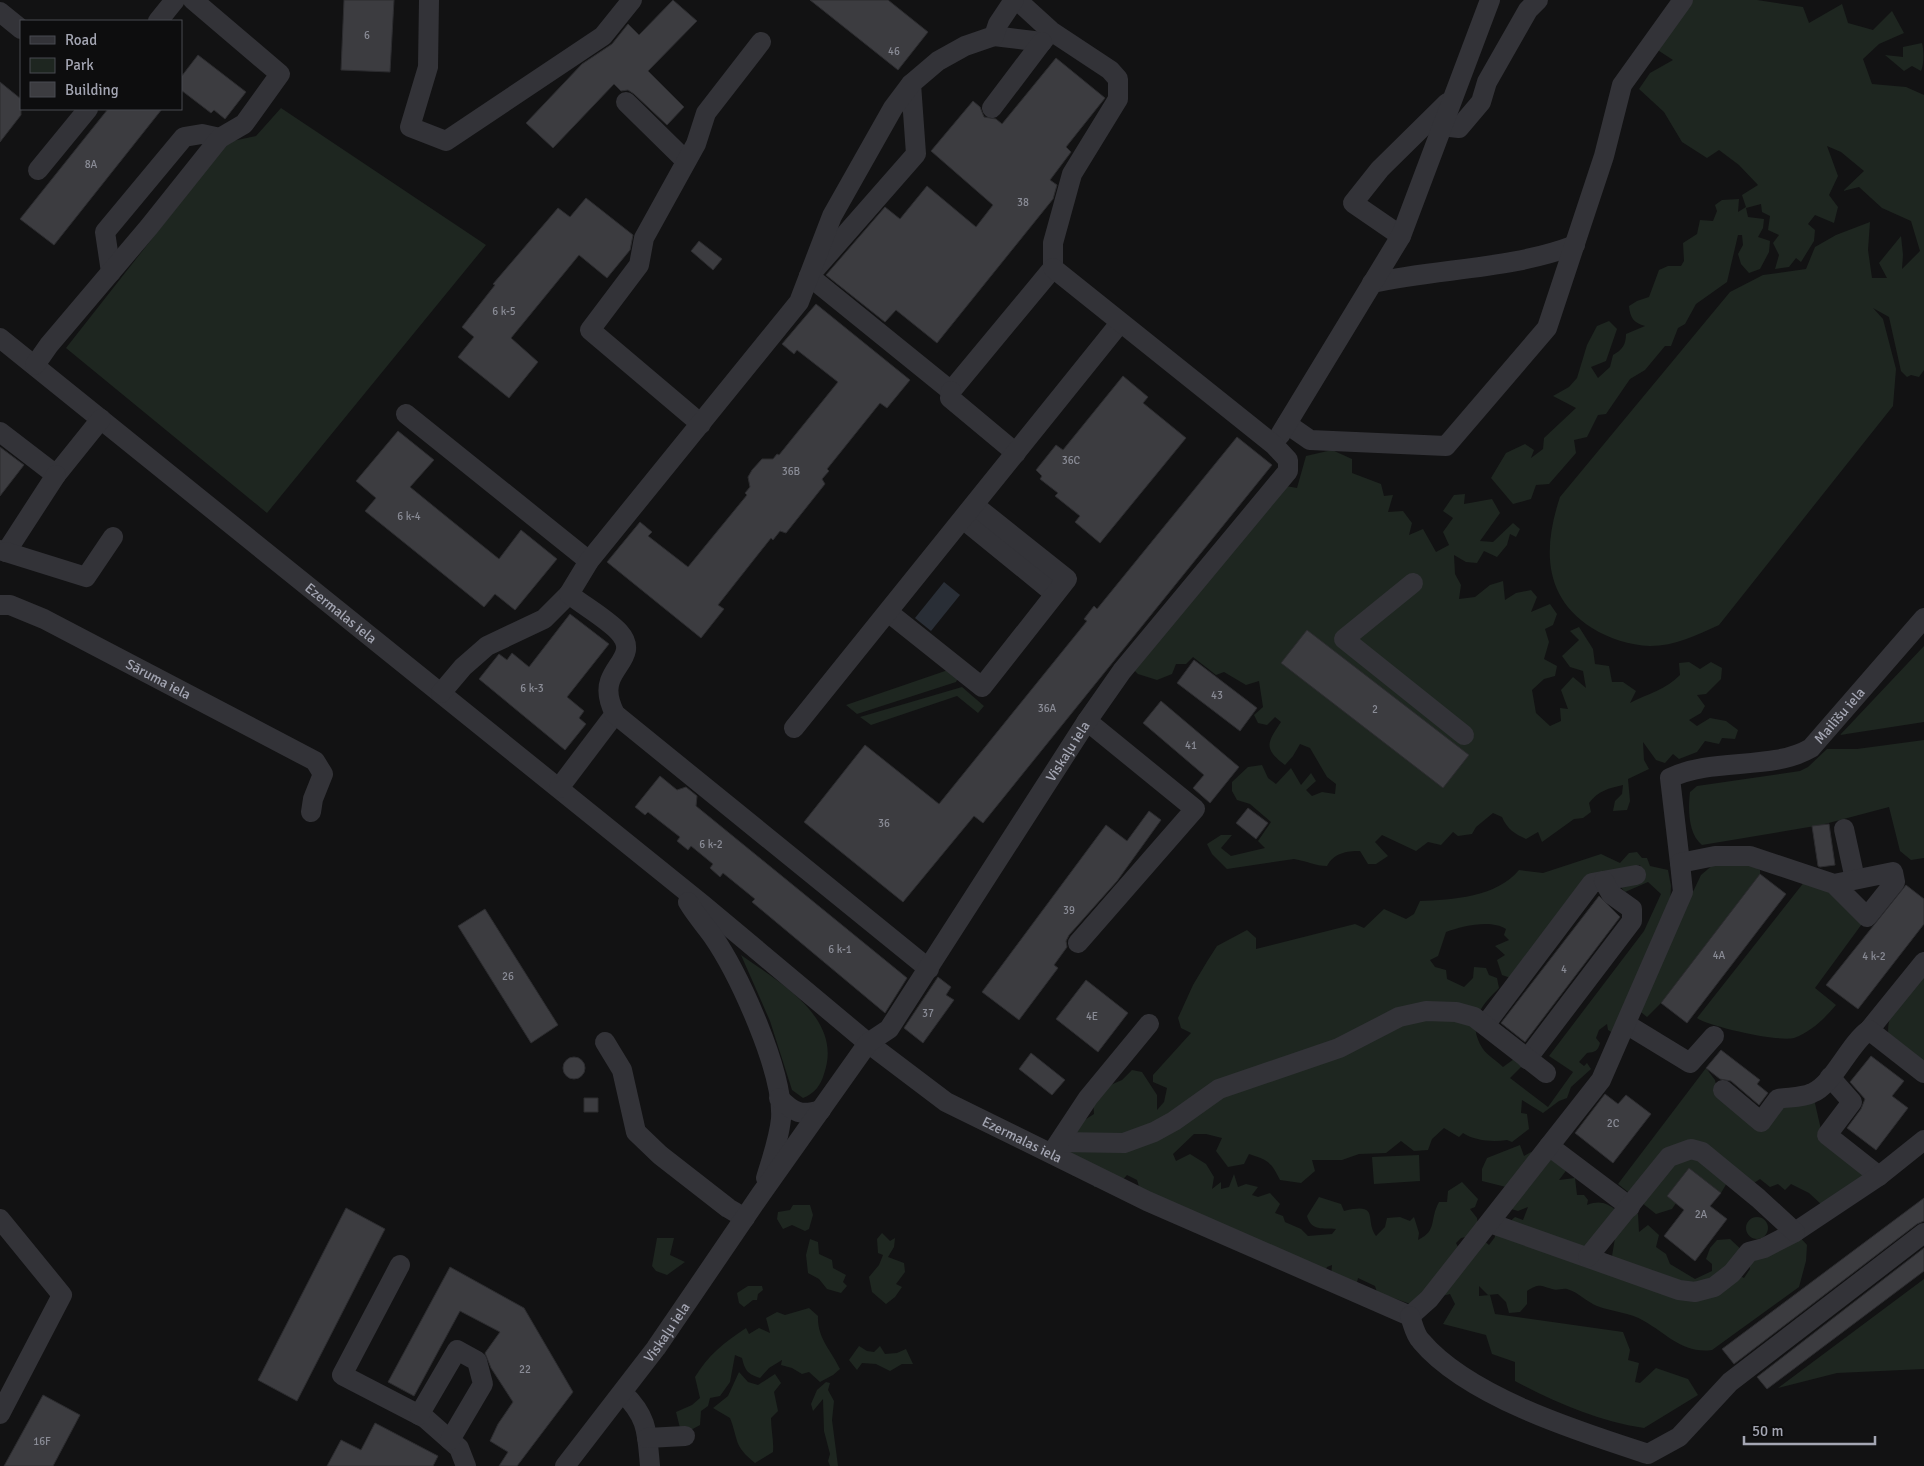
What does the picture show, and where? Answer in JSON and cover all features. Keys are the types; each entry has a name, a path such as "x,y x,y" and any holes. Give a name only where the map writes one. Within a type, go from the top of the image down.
{"street":[{"path":"159,20 175,0"},
{"path":"429,0 428,66 410,127 446,141 603,36 632,0"},
{"path":"994,36 998,24 1016,0 1046,36 1110,70 1118,79 1120,88 1115,106 1072,174 1053,243 1053,268 951,391 950,398 1016,453"},
{"path":"1053,268 1274,445 1401,236 1490,0"},
{"path":"1441,126 1459,128 1481,102 1487,82 1528,10 1538,0"},
{"path":"1286,424 1310,440 1446,446 1547,328 1604,156 1622,85 1684,0"},
{"path":"35,365 49,345 220,138 244,124 280,74 195,1"},
{"path":"0,12 20,28"},
{"path":"441,693 463,667 487,646 544,620 569,594 589,561 799,302 832,216 892,108 911,84 938,61 966,46 994,36 1046,36"},
{"path":"992,108 1046,36"},
{"path":"701,424 590,330 639,265 644,238 696,144 706,113 761,42"},
{"path":"809,276 916,154 911,84"},
{"path":"1401,236 1353,203 1380,169 1452,98"},
{"path":"626,102 686,161"},
{"path":"38,170 87,110"},
{"path":"111,272 105,232 184,137 202,134 220,138"},
{"path":"1372,283 1410,274 1483,268 1547,256 1575,245"},
{"path":"809,276 951,391"},
{"path":"794,728 1120,323"},
{"name":"Ezermalas iela","path":"0,338 441,693 680,889 702,904 868,1043 946,1102 1055,1148 1147,1201 1410,1316"},
{"path":"406,414 589,561"},
{"path":"102,419 56,475 3,551 86,577 114,537"},
{"path":"0,432 56,475"},
{"name":"Viskaļu iela","path":"868,1043 889,1029 1087,722 1122,671 1288,471 1288,460 1274,445"},
{"path":"888,612 982,687 1055,594 969,512"},
{"path":"1413,583 1344,639 1464,735"},
{"path":"569,594 619,632 626,647 625,657 609,681 609,701 615,714 929,968"},
{"name":"Sāruma iela","path":"0,605 10,605 44,619 314,761 323,774 313,799 311,812"},
{"name":"Mailīšu iela","path":"1680,863 1670,778 1690,770 1791,756 1811,748 1924,618"},
{"path":"558,788 615,714"},
{"path":"1078,943 1195,809 1087,722"},
{"path":"1844,829 1855,879"},
{"path":"1834,884 1893,872 1895,882 1867,917 1834,884 1750,856 1715,856 1680,863 1683,892 1601,1080 1430,1299 1410,1316 1420,1340 1448,1366 1480,1388 1579,1431 1648,1454 1679,1437 1730,1382 1924,1233"},
{"path":"1485,1025 1592,883 1636,875"},
{"path":"1527,1059 1632,921 1632,909 1610,894 1604,881"},
{"name":"Ezermalas iela","path":"680,889 695,915 712,935 726,959 758,1024 770,1056 781,1117 778,1141 761,1194"},
{"path":"1723,1090 1760,1122 1778,1099 1813,1093 1830,1077 1860,1036 1869,1030 1924,962"},
{"path":"1055,1148 1124,1143 1174,1121 1219,1089 1339,1048 1399,1017 1426,1011 1456,1012 1474,1018 1546,1073"},
{"path":"1055,1148 1088,1098 1149,1024"},
{"path":"1626,1024 1690,1063 1714,1036"},
{"path":"1869,1030 1924,1073"},
{"path":"605,1042 622,1070 636,1132 660,1155 728,1208 745,1218"},
{"path":"761,1194 868,1043"},
{"path":"1830,1077 1852,1102 1828,1135 1879,1176"},
{"path":"779,1098 790,1109 806,1114 821,1110"},
{"path":"1490,1223 1678,1290 1695,1292 1714,1287 1732,1273 1749,1252 1764,1248 1795,1232 1879,1176 1924,1140"},
{"path":"1549,1146 1630,1207"},
{"path":"1588,1257 1669,1157 1691,1149 1702,1152 1758,1198 1795,1232"},
{"name":"Viskaļu iela","path":"565,1466 623,1393 761,1194"},
{"path":"0,1219 62,1295 0,1414"},
{"path":"400,1265 342,1375 419,1415 459,1448 466,1466"},
{"path":"419,1415 457,1350 477,1361 483,1384 450,1440"},
{"path":"623,1393 642,1415 648,1438 650,1466"},
{"path":"648,1438 685,1436"}],"green space":[{"path":"1688,0 1757,0 1803,7 1809,23 1842,4 1848,23 1873,30 1892,11 1904,33 1879,44 1863,59 1872,84 1906,87 1924,95 1924,370 1919,377 1911,375 1907,377 1901,371 1889,317 1873,308 1883,319 1896,369 1893,406 1719,625 1677,642 1650,646 1627,643 1599,632 1576,616 1564,602 1551,570 1550,553 1554,516 1560,497 1730,292 1763,275 1806,269 1815,247 1836,235 1870,222 1868,250 1872,278 1887,278 1879,263 1901,236 1902,269 1920,251 1911,221 1882,208 1859,187 1843,191 1864,171 1841,152 1827,146 1838,176 1829,195 1838,207 1834,223 1815,215 1808,224 1815,230 1814,241 1801,262 1796,258 1789,267 1775,269 1779,255 1773,243 1779,235 1768,230 1770,216 1762,212 1761,204 1746,208 1748,217 1764,219 1763,228 1758,237 1770,241 1769,252 1760,269 1749,273 1741,264 1738,254 1743,245 1742,235 1738,235 1727,282 1696,304 1685,324 1678,328 1671,346 1665,346 1645,370 1630,379 1606,414 1598,415 1587,437 1574,440 1576,453 1549,484 1536,485 1531,499 1513,504 1491,478 1506,453 1525,444 1534,450 1531,458 1543,449 1544,438 1576,408 1553,396 1569,387 1577,378 1587,345 1597,326 1609,321 1617,329 1606,361 1591,367 1598,378 1610,367 1613,355 1624,344 1626,334 1645,326 1633,319 1629,306 1649,297 1659,270 1668,266 1681,266 1684,261 1683,243 1697,234 1700,220 1713,221 1717,211 1715,205 1722,200 1739,199 1738,212 1746,207 1742,195 1758,185 1739,165 1719,150 1707,158 1682,142 1664,112 1639,89 1650,73 1673,60 1653,47"},
{"path":"1922,43 1923,65 1921,71 1912,66 1904,71 1885,55 1903,57 1903,47"},
{"path":"281,108 486,245 267,513 66,348 228,142 256,136"},
{"path":"1332,450 1352,459 1352,473 1381,484 1384,496 1393,495 1388,512 1403,511 1412,523 1409,535 1423,529 1436,552 1449,545 1443,532 1453,518 1443,511 1454,495 1465,494 1464,504 1492,499 1500,513 1480,541 1493,542 1513,523 1520,529 1516,537 1510,534 1507,545 1497,557 1484,551 1477,563 1466,562 1454,555 1455,574 1461,585 1459,599 1475,597 1490,585 1503,581 1505,600 1516,593 1531,590 1537,597 1531,612 1550,604 1557,614 1553,625 1545,629 1549,642 1544,659 1557,666 1555,676 1544,679 1532,690 1536,713 1550,726 1561,721 1560,708 1568,709 1561,690 1573,677 1586,688 1583,671 1570,667 1562,656 1579,640 1570,631 1579,627 1593,649 1595,664 1609,666 1612,682 1623,682 1636,691 1630,703 1663,688 1675,680 1680,675 1679,663 1689,662 1700,669 1711,662 1722,668 1721,679 1706,694 1697,695 1705,706 1701,713 1689,720 1697,726 1710,718 1726,721 1738,730 1735,739 1722,738 1719,744 1705,741 1697,752 1679,759 1673,754 1665,763 1656,760 1643,742 1644,760 1649,769 1628,779 1630,801 1627,810 1613,811 1615,801 1622,794 1623,785 1608,789 1600,793 1589,803 1591,812 1583,818 1574,819 1542,842 1538,832 1526,839 1512,831 1502,817 1493,813 1476,827 1472,834 1458,836 1453,832 1441,845 1428,842 1416,851 1382,835 1375,842 1388,856 1376,864 1368,864 1360,851 1355,851 1345,852 1333,858 1327,866 1294,859 1227,869 1212,854 1207,844 1221,835 1232,835 1221,848 1231,856 1265,848 1258,841 1271,822 1250,804 1237,800 1232,791 1232,782 1248,767 1262,765 1268,778 1276,784 1291,768 1301,785 1311,773 1316,781 1306,790 1312,796 1322,792 1335,794 1336,784 1327,777 1310,748 1300,744 1285,765 1273,754 1270,749 1270,740 1281,722 1275,717 1267,725 1258,723 1254,715 1263,707 1259,681 1246,685 1224,672 1216,675 1193,657 1186,664 1176,664 1172,674 1157,680 1138,674 1130,666 1286,486 1297,488 1306,456"},
{"path":"1924,646 1924,722 1840,735"},
{"path":"948,670 958,678 956,682 857,714 846,705"},
{"path":"962,687 984,706 978,713 957,696 871,725 860,717"},
{"path":"1924,740 1924,858 1911,860 1900,851 1889,807 1821,825 1702,845 1694,834 1690,821 1689,799 1690,792 1697,786 1800,771 1808,767 1827,749 1857,749"},
{"path":"1637,852 1642,858 1647,858 1650,866 1668,870 1671,886 1670,904 1615,1034 1608,1030 1607,1024 1599,1030 1596,1038 1600,1043 1598,1048 1594,1052 1587,1053 1579,1062 1584,1066 1587,1063 1591,1069 1571,1087 1567,1098 1559,1101 1543,1113 1522,1100 1521,1113 1527,1114 1529,1129 1512,1142 1507,1140 1490,1141 1479,1139 1463,1133 1459,1137 1444,1128 1432,1139 1428,1150 1414,1151 1401,1141 1386,1153 1359,1154 1342,1160 1312,1160 1315,1171 1301,1183 1280,1180 1268,1162 1249,1154 1244,1164 1228,1167 1216,1151 1222,1138 1206,1134 1194,1134 1173,1154 1176,1161 1190,1154 1206,1164 1214,1177 1212,1189 1221,1182 1221,1189 1229,1187 1234,1174 1238,1187 1246,1184 1258,1187 1252,1195 1258,1197 1270,1193 1280,1204 1275,1213 1283,1216 1285,1222 1301,1229 1308,1236 1332,1234 1336,1229 1318,1228 1309,1221 1307,1216 1319,1197 1341,1204 1344,1211 1363,1209 1367,1211 1376,1236 1385,1227 1387,1218 1400,1217 1410,1221 1414,1217 1419,1233 1418,1240 1431,1228 1439,1202 1447,1202 1448,1191 1462,1182 1478,1199 1475,1207 1470,1209 1477,1218 1478,1226 1470,1236 1461,1238 1456,1243 1459,1249 1483,1240 1489,1245 1495,1237 1494,1228 1506,1225 1515,1217 1523,1220 1528,1207 1518,1211 1511,1209 1510,1188 1482,1181 1482,1169 1487,1158 1520,1145 1524,1156 1531,1152 1537,1157 1544,1159 1560,1159 1568,1168 1559,1180 1575,1178 1577,1195 1584,1195 1588,1200 1587,1205 1603,1203 1617,1211 1588,1247 1612,1256 1615,1238 1631,1212 1638,1214 1639,1232 1648,1225 1659,1235 1656,1247 1666,1254 1670,1264 1695,1279 1712,1271 1712,1264 1706,1259 1710,1248 1717,1240 1730,1239 1745,1253 1736,1274 1744,1278 1750,1269 1749,1264 1798,1235 1807,1245 1806,1261 1799,1287 1712,1350 1692,1349 1684,1346 1639,1318 1597,1306 1567,1289 1556,1290 1540,1286 1535,1287 1527,1291 1527,1304 1520,1312 1509,1313 1506,1302 1498,1294 1488,1295 1479,1286 1479,1296 1490,1295 1495,1314 1623,1332 1630,1350 1628,1360 1639,1363 1635,1382 1640,1383 1656,1368 1688,1379 1698,1395 1644,1428 1594,1416 1546,1397 1515,1381 1515,1362 1492,1354 1486,1335 1443,1324 1455,1304 1450,1294 1410,1304 1377,1292 1375,1286 1358,1278 1356,1287 1331,1277 1332,1265 1327,1267 1324,1273 1141,1193 1137,1180 1127,1175 1117,1182 1094,1187 1094,1181 1073,1176 1063,1156 1072,1128 1094,1114 1093,1100 1108,1086 1122,1080 1132,1070 1142,1072 1157,1095 1157,1110 1164,1102 1167,1088 1153,1082 1153,1075 1191,1033 1181,1028 1178,1018 1193,985 1217,946 1247,930 1256,938 1256,949 1355,924 1364,928 1384,909 1406,919 1414,914 1420,901 1460,898 1486,891 1510,879 1519,870 1543,873 1601,854 1620,863 1629,853","holes":["1640,865 1643,879 1619,885 1625,892 1648,882 1661,894 1644,931 1549,1056 1573,1072 1548,1107 1510,1078 1522,1066 1514,1059 1503,1067 1483,1049 1478,1040 1476,1031 1478,1015 1499,988 1497,978 1489,975 1486,968 1474,967 1473,978 1464,987 1447,979 1446,970 1435,967 1430,960 1438,956 1446,932 1476,924 1493,924 1506,929 1504,935 1509,940 1495,946 1505,955 1497,960 1502,975 1511,978 1592,876"]},
{"path":"1748,862 1760,870 1760,874 1661,1003 1647,1017 1637,1009 1701,875 1714,864"},
{"path":"1805,881 1841,893 1867,917 1815,988 1836,1005 1806,1032 1794,1038 1786,1039 1745,1033 1704,1022 1697,1018"},
{"path":"741,955 773,977 804,1004 817,1019 825,1036 828,1054 824,1074 816,1089 803,1098 792,1090 770,1021"},
{"path":"1924,972 1924,1064 1889,1038 1888,1028 1893,1010 1898,1002"},
{"path":"1706,1068 1715,1080 1717,1090 1754,1120 1783,1102 1814,1099 1822,1134 1870,1175 1822,1205 1809,1193 1791,1184 1785,1190 1778,1184 1770,1187 1760,1179 1754,1183 1728,1181 1721,1193 1689,1168 1667,1196 1676,1203 1672,1209 1656,1214 1618,1184"},
{"path":"1419,1155 1420,1181 1374,1184 1372,1157"},
{"path":"793,1205 810,1205 813,1215 809,1229 805,1231 792,1225 783,1229 777,1219 778,1212 790,1210"},
{"path":"1757,1217 1765,1220 1768,1228 1765,1236 1757,1239 1749,1236 1746,1228 1749,1220"},
{"path":"882,1233 890,1241 895,1238 894,1247 888,1257 904,1263 905,1272 896,1284 902,1287 895,1297 886,1304 872,1292 869,1277 879,1265 883,1255 878,1253 877,1239"},
{"path":"657,1238 674,1238 670,1255 685,1262 667,1275 656,1271 652,1266"},
{"path":"810,1239 818,1242 819,1254 832,1260 833,1268 846,1275 843,1282 847,1286 841,1293 827,1289 819,1279 808,1273 806,1255"},
{"path":"1924,1279 1924,1369 1837,1373 1778,1388"},
{"path":"748,1286 762,1286 763,1290 758,1294 757,1300 753,1300 744,1307 739,1303 737,1293"},
{"path":"809,1308 818,1316 822,1337 840,1369 820,1382 809,1372 802,1374 792,1368 781,1365 782,1360 769,1368 760,1378 748,1371 744,1366 742,1358 735,1355 730,1382 720,1396 710,1398 708,1406 701,1411 700,1425 689,1431 680,1428 676,1412 692,1405 700,1398 695,1377 718,1350 746,1328 749,1334 759,1328 770,1333 766,1318 777,1312 785,1315"},
{"path":"859,1346 867,1351 874,1352 880,1346 885,1354 897,1353 906,1349 913,1364 902,1364 890,1371 876,1364 862,1363 857,1370 849,1360"},
{"path":"739,1372 748,1382 758,1385 775,1374 781,1383 774,1392 778,1411 771,1418 773,1452 755,1463 740,1447 730,1418 713,1408 728,1396"},
{"path":"826,1382 830,1383 828,1390 834,1401 832,1420 838,1466 830,1466 828,1461 830,1454 824,1431 823,1399 813,1411 811,1404 817,1390"}],"shaded area":[{"path":"944,582 960,595 931,631 915,618"}],"building":[{"path":"344,0 394,0 390,72 341,70"},
{"path":"673,0 697,21 648,71 684,107 667,125 634,94 628,90 621,91 614,84 553,148 526,123 582,64 612,44 628,24 639,35"},
{"path":"810,0 888,0 928,32 898,70"},
{"path":"198,55 246,92 225,119 214,110 211,113 182,91 182,76"},
{"path":"1056,58 1105,98 1066,147 1071,152 1050,180 1057,185 1053,199 937,343 896,310 885,322 826,275 885,207 900,219 927,186 976,227 993,205 931,151 973,101 980,107 984,117 996,119 1002,124"},
{"path":"0,82 20,98 21,115 0,142"},
{"path":"107,110 161,110 54,245 20,219"},
{"path":"586,198 633,235 630,250 607,278 579,255 511,338 538,362 509,398 458,357 474,337 462,327 495,285 493,284 558,208 570,217"},
{"path":"699,241 722,259 713,270 691,251"},
{"path":"816,304 910,380 887,408 880,403 827,469 829,471 822,479 825,484 786,533 780,531 773,540 771,538 718,605 724,609 701,638 607,562 640,522 652,532 648,536 688,567 747,495 745,493 750,487 748,477 752,470 762,459 773,459 777,454 779,455 838,382 797,350 794,354 782,344"},
{"path":"1123,376 1148,397 1143,403 1186,438 1100,543 1075,522 1080,516 1055,496 1058,493 1040,479 1042,476 1036,470 1056,445 1063,450"},
{"path":"398,431 434,460 410,487 453,522 499,559 521,530 557,559 515,610 495,594 484,607 365,511 376,498 356,481"},
{"path":"1237,437 1272,465 983,823 974,816 903,902 804,822 865,745 939,804 1087,621 1084,619 1094,606 1097,609"},
{"path":"0,447 24,465 0,496"},
{"path":"570,614 609,644 567,697 584,711 579,718 586,724 565,750 479,679 499,654 507,660 512,653 529,667"},
{"path":"1307,630 1469,755 1443,788 1281,663"},
{"path":"1194,660 1257,708 1240,731 1177,683"},
{"path":"1161,701 1239,767 1210,803 1193,788 1204,775 1143,723"},
{"path":"660,776 677,790 686,787 697,796 696,806 907,978 885,1013 752,902 755,899 723,873 720,877 710,868 713,864 691,846 688,850 677,841 680,837 648,812 645,815 635,807"},
{"path":"1248,808 1268,823 1256,839 1236,823"},
{"path":"1149,811 1161,820 1117,881 1069,935 1066,941 1067,947 1054,965 1058,968 1019,1020 982,992 1106,825 1127,841"},
{"path":"1829,824 1835,865 1820,867 1818,866 1812,826"},
{"path":"1760,874 1786,894 1687,1023 1661,1003"},
{"path":"1906,885 1924,899 1924,924 1858,1009 1826,985"},
{"path":"1599,896 1620,917 1525,1042 1501,1023"},
{"path":"485,909 558,1025 531,1043 458,926"},
{"path":"938,977 951,987 946,995 954,1000 923,1043 904,1028"},
{"path":"1086,980 1128,1013 1098,1052 1056,1019"},
{"path":"1721,1050 1760,1080 1757,1084 1768,1093 1759,1105 1731,1081 1720,1079 1706,1068"},
{"path":"1031,1053 1065,1080 1052,1095 1019,1069"},
{"path":"1871,1056 1904,1081 1892,1096 1908,1108 1876,1150 1847,1128 1861,1109 1865,1099 1850,1082"},
{"path":"574,1057 582,1060 585,1068 582,1076 574,1079 566,1076 563,1068 566,1060"},
{"path":"1605,1094 1618,1104 1626,1095 1651,1114 1613,1163 1575,1133"},
{"path":"584,1098 598,1098 598,1112 584,1112"},
{"path":"1689,1168 1721,1193 1710,1206 1727,1219 1695,1261 1664,1236 1684,1210 1667,1196"},
{"path":"1924,1198 1924,1221 1917,1224 1734,1364 1722,1349"},
{"path":"346,1208 385,1229 297,1401 258,1380"},
{"path":"1924,1248 1924,1271 1767,1389 1757,1377"},
{"path":"450,1267 524,1308 573,1392 517,1466 499,1466 508,1452 490,1441 498,1424 513,1402 491,1368 485,1353 500,1332 460,1311 414,1396 388,1382"},
{"path":"43,1395 80,1415 53,1466 4,1466"},
{"path":"375,1423 438,1456 433,1466 327,1466 341,1440 361,1450"}]}
